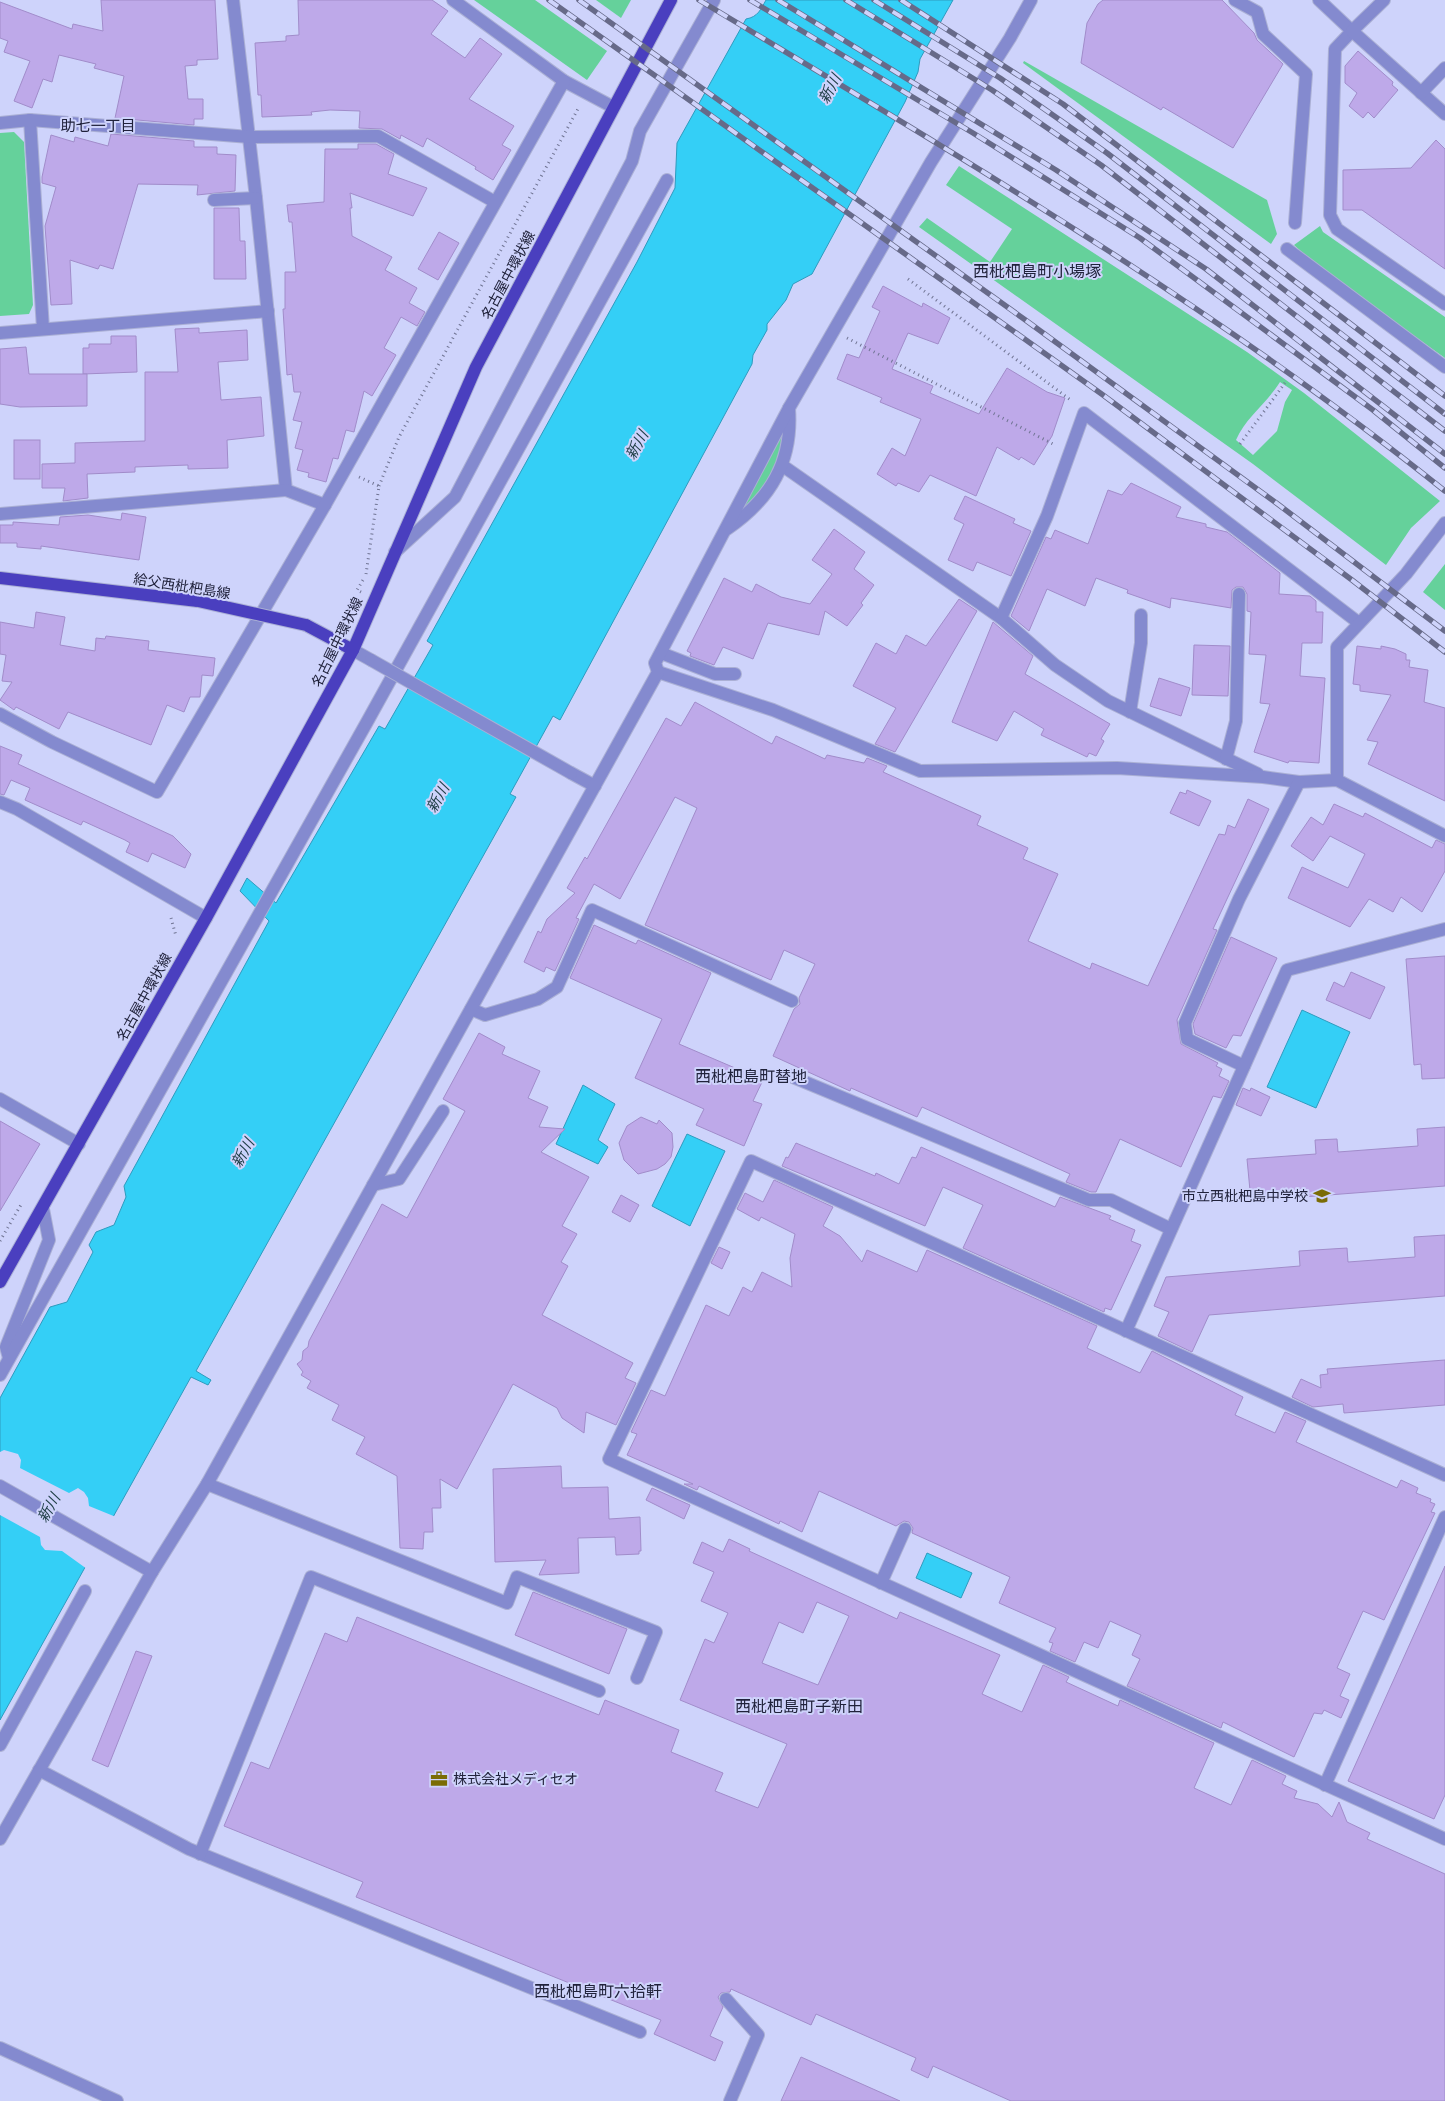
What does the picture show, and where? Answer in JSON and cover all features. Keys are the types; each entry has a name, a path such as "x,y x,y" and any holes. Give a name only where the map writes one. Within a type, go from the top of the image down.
{"main road":[{"name":"名古屋中環状線","path":"0,1282 206,918 353,650 476,367 671,0"},
{"name":"給父西枇杷島線","path":"0,578 198,601 306,625 353,650"}],"street":[{"path":"233,0 250,137 286,490"},
{"path":"454,0 564,81 613,108"},
{"path":"395,552 455,497 632,161 640,131 714,0"},
{"path":"0,1839 152,1572 207,1484 658,672 655,663 789,408 931,162 1010,38 1031,0"},
{"path":"1235,0 1256,12 1263,34 1306,74 1296,223"},
{"path":"1319,0 1445,114"},
{"path":"1384,0 1335,49 1330,215 1338,229 1445,304"},
{"path":"1421,93 1445,68"},
{"path":"0,714 52,742 157,792 325,506 564,81"},
{"path":"30,120 43,329"},
{"path":"0,123 30,120 250,137 378,136 495,202"},
{"path":"0,1375 271,893 667,180"},
{"path":"214,200 256,198"},
{"path":"1287,250 1445,367"},
{"path":"0,332 268,310"},
{"path":"725,530 744,517 769,490 783,466 790,424 789,408"},
{"path":"1001,618 1047,516 1084,413 1359,623"},
{"path":"783,466 1001,618 1055,665 1108,701 1264,776"},
{"path":"0,514 286,490 325,506"},
{"path":"1336,780 1336,647 1406,574 1445,523"},
{"path":"1226,758 1236,721 1239,594"},
{"path":"1130,712 1141,643 1141,616"},
{"path":"353,650 595,786"},
{"path":"661,653 715,674 735,674"},
{"path":"658,672 773,710 920,771 1117,768 1264,776 1298,782 1336,780 1445,836"},
{"path":"1244,1066 1187,1039 1185,1023 1239,899 1298,782"},
{"path":"0,802 17,809 206,918"},
{"path":"471,1009 486,1015 538,1000 557,987 592,910 792,1001"},
{"path":"1126,1331 1287,970 1445,929"},
{"path":"788,1075 1089,1200 1111,1200 1171,1229"},
{"path":"0,1099 79,1144"},
{"path":"374,1185 398,1179 444,1110"},
{"path":"1445,1476 752,1161 609,1459 1445,1839"},
{"path":"9,1358 6,1347 49,1240 43,1209"},
{"path":"207,1484 507,1603 518,1577 656,1632 637,1678"},
{"path":"0,1486 152,1572"},
{"path":"1325,1785 1445,1517"},
{"path":"881,1583 904,1530"},
{"path":"200,1854 311,1577 599,1691"},
{"path":"0,1745 85,1591"},
{"path":"39,1770 200,1854 640,2032"},
{"path":"726,1999 758,2035 730,2101"},
{"path":"0,2048 117,2101"}],"path":[{"path":"375,598 356,590 366,575 379,486 399,437 587,93"},
{"path":"908,279 1082,409 1084,413"},
{"path":"833,331 1070,453"},
{"path":"1240,444 1285,383"},
{"path":"344,470 379,486"},
{"path":"163,913 172,918 177,938"},
{"path":"0,1241 24,1200"}],"green space":[{"path":"474,0 535,0 607,51 587,80"},
{"path":"596,0 631,0 621,18"},
{"path":"1024,61 1267,200 1277,234 1271,244 1023,63"},
{"path":"14,132 24,142 33,305 29,314 0,316 0,133"},
{"path":"959,166 1247,352 1304,393 1440,501 1411,528 1386,565 1253,464 919,227 927,218 990,262 1012,229 946,185","holes":["1280,382 1292,390 1285,402 1277,431 1253,455 1236,440 1240,432"]},
{"path":"1320,226 1323,232 1445,317 1445,358 1323,271 1294,245"},
{"path":"786,427 777,465 767,483 741,512"},
{"path":"1445,564 1445,610 1423,592"}],"water":[{"name":"新川","path":"766,0 953,0 920,59 918,72 905,102 812,274 793,284 786,300 767,324 767,330 753,355 752,364 560,720 553,716 510,794 516,797 196,1371 211,1380 208,1385 191,1377 0,1720 0,1398 50,1307 67,1302 93,1252 89,1245 96,1232 114,1225 126,1197 124,1186 269,921 240,891 247,878 276,903 379,726 385,729 433,645 427,641 637,262 675,188 677,143 746,19 756,14"},
{"path":"1302,1010 1350,1032 1316,1108 1267,1087"},
{"path":"583,1085 615,1104 598,1140 608,1147 598,1164 556,1144"},
{"path":"687,1134 725,1151 690,1226 652,1206"},
{"path":"927,1553 972,1573 961,1598 916,1578"}],"pier":[{"path":"4,1450 18,1454 21,1460 20,1468 69,1493 78,1488 88,1498 89,1506 116,1517 87,1569 62,1551 45,1550 41,1545 40,1537 0,1515 0,1452"}],"building":[{"path":"101,0 215,0 218,59 197,60 197,65 185,66 188,99 203,99 203,119 194,119 194,125 115,118 124,76 94,68 96,64 59,55 52,82 43,79 32,108 14,101 30,61 4,52 8,41 0,38 0,2 72,29 73,24 103,31"},
{"path":"298,0 432,0 448,11 431,34 465,58 480,38 502,54 469,99 514,126 502,145 511,150 493,180 475,169 476,167 427,138 423,147 401,135 400,139 382,129 359,128 360,111 330,110 311,112 312,115 262,117 261,95 258,95 255,43 286,41 286,36 299,35"},
{"path":"1103,0 1222,0 1254,33 1257,40 1283,64 1233,148 1163,107 1161,110 1081,63 1087,23 1098,4"},
{"path":"1358,51 1393,82 1392,85 1398,90 1374,118 1368,112 1363,118 1349,106 1357,93 1345,83 1345,66"},
{"path":"111,134 194,141 194,147 217,147 217,154 236,155 235,191 197,195 198,185 138,184 113,269 100,265 98,269 70,260 72,304 51,305 45,226 56,187 42,183 42,177 51,135 74,142 75,137 108,146"},
{"path":"1436,140 1445,149 1445,269 1362,210 1343,210 1343,170 1411,168"},
{"path":"358,144 376,144 394,154 388,174 427,188 413,216 350,193 352,236 392,257 385,270 417,288 409,303 425,312 417,326 401,317 384,348 396,355 372,396 364,391 354,432 346,430 338,459 333,458 326,482 308,477 309,473 297,470 303,450 295,448 302,422 293,420 301,392 294,392 292,374 287,375 283,309 285,309 285,272 296,272 292,222 289,222 287,205 324,202 325,149 358,149"},
{"path":"214,208 239,208 240,241 245,241 246,279 214,279"},
{"path":"439,232 459,243 438,280 418,269"},
{"path":"883,286 922,307 923,303 950,318 938,344 908,333 892,369 933,386 930,393 979,414 1007,368 1047,392 1065,398 1052,436 1034,465 1021,457 1019,460 997,447 976,496 930,475 919,492 898,483 896,486 877,474 892,448 905,456 921,419 880,402 882,398 837,379 847,354 859,358 880,311 872,307"},
{"path":"199,328 199,333 247,330 248,360 218,362 221,400 261,397 264,436 227,440 228,468 188,469 188,465 135,467 135,472 87,474 88,498 63,501 65,488 42,488 42,464 75,463 75,443 145,441 145,372 178,372 175,329"},
{"path":"111,336 136,336 137,372 83,374 83,348 89,348 89,344 111,344"},
{"path":"26,347 29,374 87,374 87,406 20,407 0,404 0,349"},
{"path":"14,440 40,440 40,479 14,479"},
{"path":"1131,483 1181,507 1176,517 1206,524 1206,527 1227,532 1280,573 1279,594 1310,596 1316,601 1316,612 1323,612 1322,643 1302,643 1300,676 1325,678 1319,763 1289,761 1288,763 1254,752 1270,704 1260,703 1266,655 1249,654 1251,612 1247,611 1247,594 1243,587 1236,587 1232,590 1231,608 1171,598 1170,608 1127,593 1128,590 1096,578 1085,606 1047,589 1029,631 1011,616 1046,537 1051,539 1055,530 1088,544 1108,490 1122,495"},
{"path":"965,496 1015,519 1013,523 1031,531 1011,576 977,562 973,571 948,560 964,524 954,519"},
{"path":"122,513 146,517 139,560 41,546 41,549 17,547 17,543 0,543 0,525 13,525 13,522 59,525 60,517 88,515 121,520"},
{"path":"834,529 865,552 854,569 874,585 861,603 863,605 847,626 825,611 819,635 768,623 753,659 723,647 714,665 690,656 691,653 687,651 724,578 752,592 756,584 781,597 810,604 832,574 812,560"},
{"path":"959,599 977,611 895,752 875,744 896,708 853,686 876,643 896,654 906,635 926,646"},
{"path":"36,612 65,617 60,645 95,651 96,638 105,639 106,636 149,641 148,650 215,658 213,676 202,675 200,697 190,697 184,712 167,705 151,745 68,712 59,729 16,707 14,710 0,700 12,682 2,681 6,655 0,654 0,622 34,628"},
{"path":"993,622 1033,656 1025,674 1110,724 1101,739 1104,741 1096,756 1089,753 1087,757 1041,735 1044,729 1014,711 997,741 952,722"},
{"path":"1194,645 1230,646 1228,696 1192,695"},
{"path":"1357,646 1381,649 1381,646 1395,649 1406,654 1406,660 1410,660 1409,667 1428,670 1424,702 1445,708 1445,801 1368,764 1378,742 1367,740 1391,695 1360,691 1360,685 1353,684"},
{"path":"1159,678 1190,688 1181,716 1150,706"},
{"path":"695,702 772,744 776,736 825,759 827,755 864,763 867,758 887,766 883,772 981,816 977,825 1028,848 1023,859 1058,874 1028,941 1090,969 1092,963 1148,986 1219,834 1225,835 1228,825 1235,828 1248,799 1269,809 1213,929 1217,930 1177,1020 1181,1044 1218,1063 1216,1066 1222,1069 1219,1076 1229,1081 1221,1098 1213,1096 1181,1167 1120,1139 1096,1192 1091,1192 1066,1182 1070,1174 922,1107 917,1117 851,1088 850,1091 773,1056 794,1009 800,1004 799,998 815,964 784,950 771,980 645,925 697,808 675,797 620,899 594,884 576,918 579,919 555,971 546,967 544,972 524,962 538,931 541,933 547,919 575,893 567,888 585,857 587,859 666,718 681,726"},
{"path":"0,746 22,755 18,764 173,836 191,854 185,868 152,853 148,862 126,852 130,843 83,821 81,825 25,800 30,788 11,780 4,795 0,794"},
{"path":"1187,790 1211,801 1199,826 1170,813 1180,792 1186,794"},
{"path":"1334,804 1363,817 1365,813 1432,848 1436,840 1445,844 1445,871 1422,912 1401,897 1393,912 1369,899 1350,927 1288,898 1302,867 1348,888 1365,854 1330,836 1313,861 1291,846 1311,817 1323,825"},
{"path":"594,925 636,944 638,940 711,973 679,1044 763,1080 753,1101 762,1104 744,1146 696,1125 704,1109 635,1078 662,1019 570,978"},
{"path":"1231,937 1277,958 1241,1036 1233,1035 1226,1048 1195,1034 1193,1024"},
{"path":"1445,956 1445,1078 1422,1079 1421,1064 1414,1065 1406,959"},
{"path":"1351,972 1385,987 1370,1019 1326,1000 1334,982 1344,987"},
{"path":"479,1033 505,1047 502,1054 540,1071 528,1098 548,1107 539,1127 565,1129 541,1152 589,1177 562,1226 577,1234 561,1262 568,1266 542,1315 633,1363 625,1378 636,1383 616,1425 586,1412 584,1433 562,1418 557,1408 513,1384 457,1489 440,1479 441,1508 432,1508 433,1532 424,1532 423,1549 400,1548 397,1476 356,1454 365,1437 332,1420 339,1405 307,1388 311,1381 301,1375 303,1372 297,1364 302,1360 303,1351 308,1347 309,1341 382,1204 407,1218 465,1111 443,1099"},
{"path":"1243,1088 1250,1091 1251,1088 1270,1097 1261,1116 1236,1105"},
{"path":"641,1117 657,1124 659,1120 672,1133 673,1147 671,1157 665,1164 657,1169 638,1174 624,1160 619,1143 627,1126"},
{"path":"0,1121 40,1144 0,1211"},
{"path":"1445,1127 1445,1186 1251,1201 1247,1159 1316,1154 1315,1140 1337,1139 1338,1152 1418,1146 1417,1129"},
{"path":"796,1143 875,1176 876,1173 899,1184 912,1157 916,1158 921,1147 1055,1207 1060,1197 1111,1216 1109,1219 1135,1230 1131,1241 1141,1245 1111,1310 1105,1308 1104,1312 963,1248 983,1205 943,1187 925,1226 782,1166"},
{"path":"774,1180 833,1207 823,1226 840,1236 862,1262 867,1250 917,1272 927,1250 1097,1326 1087,1348 1140,1373 1152,1351 1243,1397 1235,1415 1275,1433 1285,1412 1306,1421 1296,1442 1397,1488 1401,1480 1418,1488 1416,1493 1431,1499 1430,1502 1435,1504 1431,1512 1435,1513 1384,1620 1363,1611 1337,1668 1350,1674 1340,1696 1349,1700 1341,1718 1324,1710 1322,1714 1314,1713 1294,1757 1223,1722 1221,1728 1127,1686 1140,1659 1132,1655 1141,1635 1110,1621 1098,1648 1084,1642 1075,1662 1050,1651 1053,1643 1049,1642 1056,1628 999,1603 1010,1577 912,1533 913,1528 909,1522 904,1521 896,1526 819,1491 802,1532 780,1521 779,1524 699,1486 697,1490 684,1484 693,1484 627,1455 637,1434 631,1432 651,1390 665,1396 706,1305 729,1316 743,1287 752,1292 762,1272 792,1287 790,1258 795,1234 761,1217 759,1221 737,1209 745,1193 763,1202"},
{"path":"621,1195 639,1205 630,1222 612,1212"},
{"path":"1445,1235 1445,1296 1209,1315 1192,1352 1158,1336 1169,1312 1154,1306 1166,1277 1300,1266 1299,1251 1347,1248 1348,1262 1415,1257 1414,1237"},
{"path":"719,1247 730,1252 722,1269 711,1263"},
{"path":"1445,1360 1445,1405 1344,1413 1343,1404 1313,1407 1292,1397 1301,1379 1321,1388 1320,1375 1328,1374 1327,1369"},
{"path":"561,1466 562,1488 608,1487 609,1519 640,1517 641,1551 639,1551 639,1554 616,1555 615,1537 578,1538 579,1573 539,1575 546,1560 495,1562 493,1469"},
{"path":"652,1488 690,1505 684,1519 646,1500"},
{"path":"729,1539 750,1549 749,1551 897,1619 900,1612 1000,1655 982,1694 1022,1712 1043,1665 1069,1677 1066,1682 1118,1706 1120,1700 1214,1743 1194,1788 1231,1805 1252,1760 1286,1776 1282,1784 1297,1791 1294,1798 1318,1804 1332,1817 1339,1802 1347,1822 1370,1833 1367,1839 1445,1874 1445,2101 1011,2101 933,2066 928,2078 911,2070 916,2058 816,2014 811,2025 731,1989 730,1992 721,1993 718,1997 723,2007 710,2036 723,2042 715,2061 654,2034 661,2020 356,1897 363,1882 224,1826 251,1762 269,1769 325,1633 347,1642 357,1617 599,1715 605,1700 679,1730 671,1752 723,1773 715,1791 758,1808 787,1744 680,1700 705,1639 714,1643 728,1613 701,1601 714,1572 693,1563 702,1542 723,1552","holes":["817,1602 849,1616 818,1685 762,1663 779,1622 803,1633"]},
{"path":"1445,1566 1445,1795 1434,1819 1348,1781"},
{"path":"533,1592 627,1629 609,1674 515,1635"},
{"path":"136,1651 152,1656 108,1767 92,1760"},
{"path":"801,2057 900,2101 781,2101"}],"railway":[{"path":"549,0 1103,395 1352,580 1445,652"},
{"path":"579,0 1024,319 1279,505 1445,631"},
{"path":"699,0 986,173 1174,294 1357,422 1445,491"},
{"path":"750,0 973,133 1140,238 1373,410 1445,468"},
{"path":"778,0 1056,170 1206,269 1445,454"},
{"path":"846,0 992,90 1101,165 1445,431"},
{"path":"874,0 1000,78 1107,153 1445,414"},
{"path":"901,0 1063,104 1445,396"}],"place":[{"name":"市立西枇杷島中学校","path":"1322,1196"},
{"name":"株式会社メディセオ","path":"439,1779"}],"district":[{"name":"助七一丁目","path":"98,126"},
{"name":"西枇杷島町小場塚","path":"1037,271"},
{"name":"西枇杷島町替地","path":"751,1076"},
{"name":"西枇杷島町子新田","path":"799,1706"},
{"name":"西枇杷島町六拾軒","path":"598,1991"}]}
